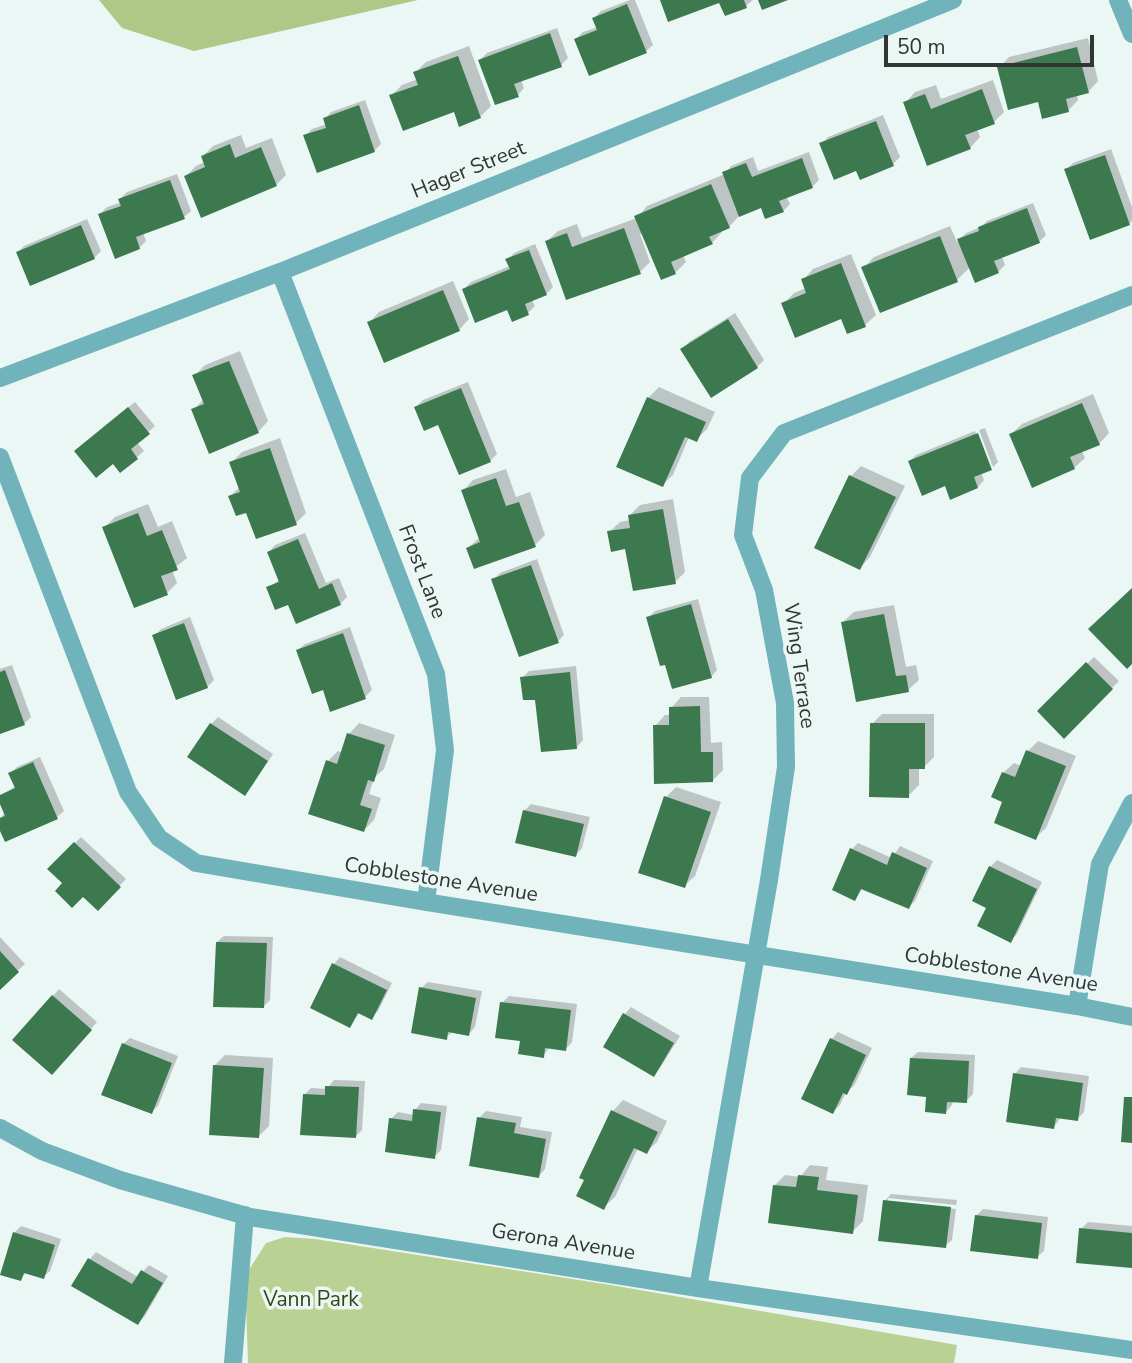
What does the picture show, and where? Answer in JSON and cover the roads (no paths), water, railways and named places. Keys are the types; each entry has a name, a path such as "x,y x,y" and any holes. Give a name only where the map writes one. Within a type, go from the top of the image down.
{"street":[{"name":"Hager Street","path":"0,378 280,272 953,0"},
{"path":"1118,0 1132,34"},
{"name":"Frost Lane","path":"280,272 436,674 445,750 426,902"},
{"name":"Wing Terrace","path":"698,1288 786,767 785,703 764,590 743,535 750,478 784,433 1132,295"},
{"name":"Cobblestone Avenue","path":"0,457 128,792 159,838 196,863 1132,1017"},
{"path":"1077,1006 1100,864 1132,803"},
{"name":"Gerona Avenue","path":"0,1128 42,1151 120,1180 245,1216 698,1288 1132,1350"},
{"path":"233,1363 245,1216"}],"park label":[{"name":"Vann Park","path":"311,1301"}]}
